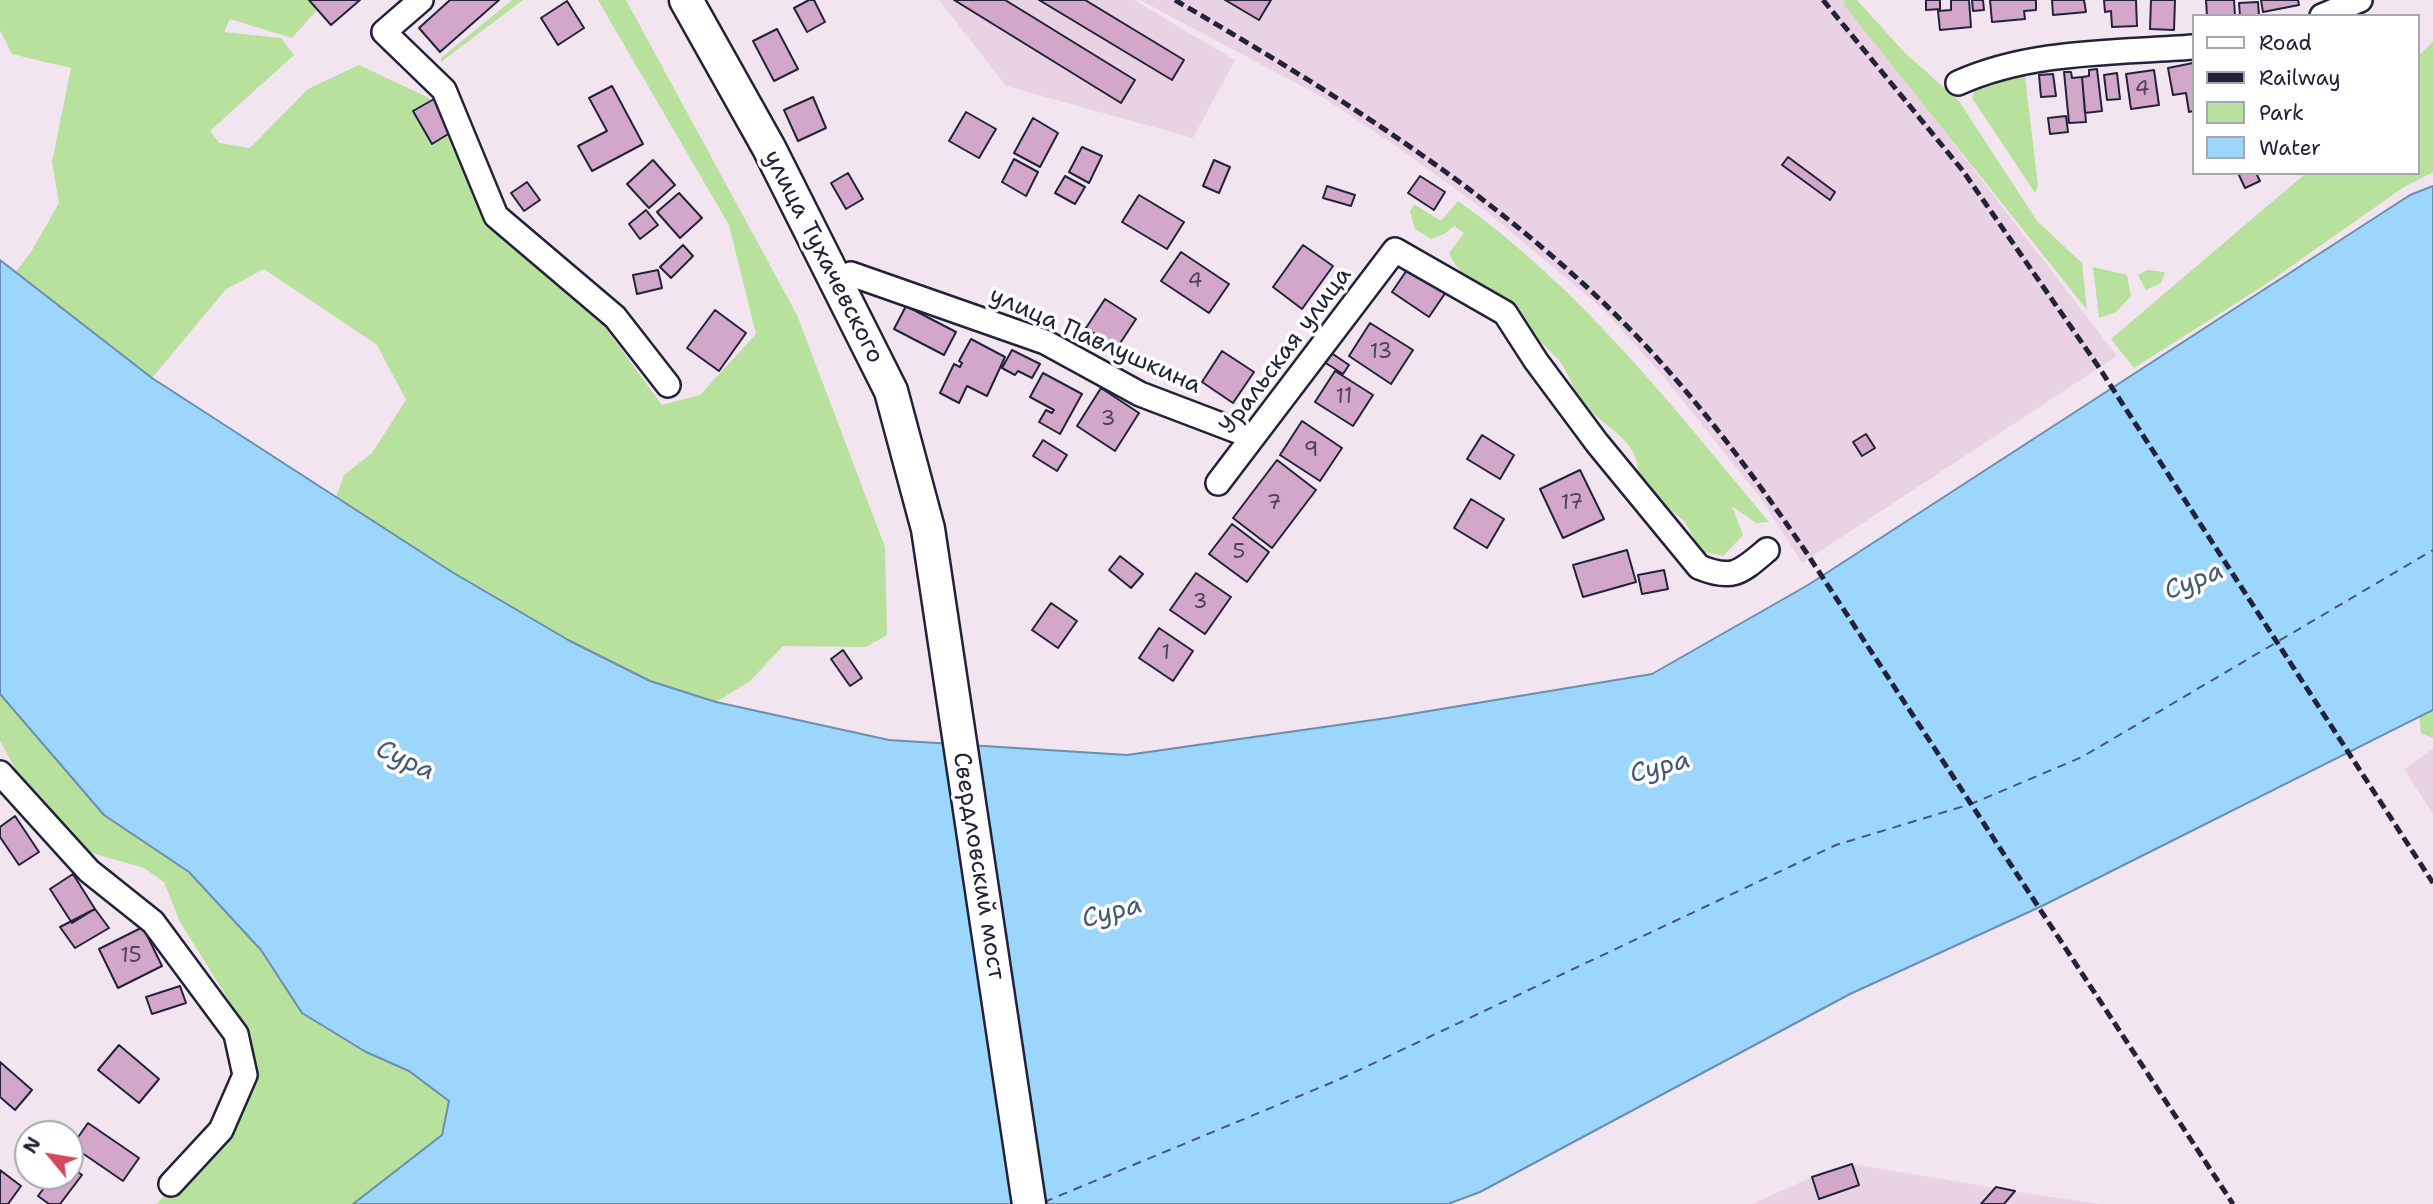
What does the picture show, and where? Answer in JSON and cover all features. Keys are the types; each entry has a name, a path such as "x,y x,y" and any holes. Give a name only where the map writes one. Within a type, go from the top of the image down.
{"main road":[{"name":"улица Тухачевского","path":"685,0 769,148 891,391 928,528"},
{"name":"Свердловский мост","path":"928,528 1029,1204"}],"street":[{"path":"422,0 384,32 444,90 496,216 615,317 667,385"},
{"path":"2327,14 2360,0"},
{"path":"1958,83 1988,70 2027,61 2192,47"},
{"name":"Уральская улица","path":"1218,483 1395,250 1506,313 1536,361 1597,443 1699,567 1716,574 1739,573 1767,550"},
{"name":"улица Павлушкина","path":"836,281 851,274 998,323 1045,342 1140,394 1253,437"},
{"path":"0,773 89,872 153,922 236,1034 245,1075 221,1130 172,1184"}],"shaded area":[{"path":"939,0 1134,0 1235,60 1193,138 1006,86"},
{"path":"1140,0 1843,0 2117,356 1802,563 1760,497 1664,377 1604,310 1491,215 1402,150 1324,98"},
{"path":"2433,749 2433,814 2404,769"},
{"path":"1852,1164 2100,1204 1752,1204 1812,1177"}],"green space":[{"path":"0,0 309,0 317,10 292,38 230,19 224,32 281,38 294,55 210,131 219,143 250,148 308,89 359,65 429,98 456,145 484,221 518,252 589,305 662,405 700,395 756,334 729,225 598,0 626,0 797,315 885,547 887,635 866,647 783,646 750,681 716,702 650,681 568,642 528,619 336,497 344,475 372,453 406,400 377,345 264,269 226,289 152,378 14,274 31,252 59,203 52,162 71,68 12,54 0,30"},
{"path":"512,0 523,0 441,62 441,58"},
{"path":"1844,0 1857,0 1904,52 1959,101 2037,221 2082,263 2087,310 1845,6"},
{"path":"2433,41 2433,172 2404,187 2263,286 2134,368 2111,339 2304,175 2419,175 2419,56"},
{"path":"2012,72 2025,76 2038,186 2035,193 1972,98 1977,85"},
{"path":"1458,201 1545,271 1585,310 1661,393 1769,522 1756,523 1732,506 1743,535 1723,556 1701,551 1685,522 1638,482 1636,459 1631,449 1585,405 1556,357 1458,268 1449,253 1464,233 1454,226 1431,239 1415,229 1410,212 1414,204 1441,221"},
{"path":"2093,267 2127,275 2131,296 2116,312 2099,318"},
{"path":"2147,270 2165,272 2161,283 2146,290 2138,275"},
{"path":"0,694 104,815 189,872 261,950 302,1013 366,1052 409,1071 449,1101 442,1134 353,1204 156,1204 231,1136 257,1075 238,1015 180,922 164,882 144,868 85,851 17,772 0,741"},
{"path":"2433,710 2433,738 2421,733 2419,714"}],"water":[{"name":"Сура","path":"2433,186 2433,710 2042,906 1850,994 1480,1192 1448,1204 353,1204 442,1135 449,1101 409,1071 366,1052 302,1013 261,950 189,872 104,815 0,694 0,260 152,378 452,572 570,641 650,681 716,702 889,740 1127,755 1387,718 1652,674 1808,585 2410,195"}],"building":[{"path":"309,0 360,0 331,25"},
{"path":"450,0 499,0 440,52 419,28"},
{"path":"814,0 825,22 807,32 794,8"},
{"path":"954,0 1005,0 1135,80 1121,103"},
{"path":"1039,0 1085,0 1184,60 1172,80"},
{"path":"1225,0 1271,0 1259,20"},
{"path":"1926,0 1940,0 1940,9 1926,10"},
{"path":"1951,0 1969,0 1971,27 1940,30 1938,11 1951,10"},
{"path":"1972,0 1983,0 1984,10 1973,11"},
{"path":"1990,0 2036,0 2036,10 2024,11 2025,19 1992,22"},
{"path":"2052,0 2084,0 2086,12 2053,15"},
{"path":"2104,0 2136,0 2137,26 2112,27 2111,11 2105,12"},
{"path":"2151,0 2175,0 2174,30 2150,29"},
{"path":"2206,0 2234,0 2235,14 2207,14"},
{"path":"2261,0 2298,0 2299,5 2263,12"},
{"path":"567,1 584,28 558,45 541,18"},
{"path":"2258,2 2259,14 2240,14 2239,3"},
{"path":"777,29 798,69 774,81 753,41"},
{"path":"2192,63 2192,111 2189,112 2186,93 2173,95 2168,68"},
{"path":"2097,69 2102,111 2085,113 2082,77 2089,76 2089,70"},
{"path":"2154,70 2159,105 2131,109 2126,74"},
{"path":"2064,72 2071,72 2072,78 2082,77 2086,122 2069,123"},
{"path":"2117,73 2120,99 2107,100 2104,75"},
{"path":"2053,74 2056,96 2041,97 2039,75"},
{"path":"612,86 643,144 592,171 578,146 607,131 589,98"},
{"path":"813,97 826,128 798,141 784,110"},
{"path":"434,99 453,131 432,144 413,111"},
{"path":"966,112 996,129 979,158 949,141"},
{"path":"2066,116 2068,132 2050,134 2048,118"},
{"path":"1033,118 1058,133 1040,167 1014,153"},
{"path":"1082,147 1102,156 1089,183 1069,172"},
{"path":"1788,157 1835,192 1830,200 1782,165"},
{"path":"1014,159 1038,172 1026,196 1002,182"},
{"path":"653,160 675,185 649,208 627,184"},
{"path":"1214,160 1230,167 1219,193 1203,186"},
{"path":"848,173 863,199 846,209 831,183"},
{"path":"2239,175 2257,175 2260,181 2245,188"},
{"path":"1065,176 1085,187 1075,204 1055,193"},
{"path":"1420,176 1445,192 1434,210 1408,193"},
{"path":"527,182 540,200 524,211 511,193"},
{"path":"1327,186 1355,195 1351,206 1323,198"},
{"path":"679,193 702,218 680,238 657,212"},
{"path":"1139,195 1184,222 1167,249 1122,222"},
{"path":"646,210 658,225 640,239 629,224"},
{"path":"683,245 693,256 671,278 660,267"},
{"path":"1303,245 1333,266 1302,309 1273,287"},
{"path":"1181,252 1229,284 1209,313 1161,281"},
{"path":"1411,264 1448,289 1429,317 1392,292"},
{"path":"658,270 662,288 637,294 633,275"},
{"path":"1105,299 1136,319 1117,348 1086,328"},
{"path":"906,306 956,332 944,355 894,329"},
{"path":"715,310 746,333 719,371 687,348"},
{"path":"1370,323 1413,350 1391,384 1349,356"},
{"path":"971,339 1005,357 987,396 967,386 959,403 940,393 954,364 960,367 962,363 959,361"},
{"path":"1012,350 1040,364 1032,378 1018,371 1015,375 1002,368"},
{"path":"1327,350 1349,365 1343,374 1321,360"},
{"path":"1222,351 1254,372 1233,403 1202,382"},
{"path":"1335,371 1373,395 1353,426 1315,402"},
{"path":"1043,373 1082,394 1060,434 1039,422 1046,410 1052,413 1054,410 1030,397"},
{"path":"1101,388 1139,413 1115,451 1077,426"},
{"path":"1302,421 1342,448 1320,481 1280,455"},
{"path":"1866,434 1875,448 1862,456 1853,442"},
{"path":"1482,435 1514,455 1500,479 1467,459"},
{"path":"1043,440 1067,455 1057,471 1033,456"},
{"path":"1277,460 1316,490 1272,548 1233,518"},
{"path":"1580,470 1604,519 1563,538 1540,489"},
{"path":"1471,499 1504,519 1487,548 1454,528"},
{"path":"1232,524 1269,552 1247,582 1209,554"},
{"path":"1627,550 1636,582 1583,597 1573,565"},
{"path":"1120,556 1143,574 1131,588 1109,570"},
{"path":"1664,570 1668,589 1642,594 1638,575"},
{"path":"1196,573 1231,597 1205,634 1170,610"},
{"path":"1051,603 1077,621 1058,648 1032,630"},
{"path":"1159,628 1193,651 1173,681 1139,658"},
{"path":"843,650 862,678 850,686 831,659"},
{"path":"15,816 39,852 19,865 0,837 0,827"},
{"path":"73,874 95,909 72,923 50,889"},
{"path":"95,909 109,928 75,948 60,927"},
{"path":"143,927 162,966 118,988 99,949"},
{"path":"180,986 186,1003 152,1014 146,997"},
{"path":"119,1045 159,1079 139,1103 98,1070"},
{"path":"0,1062 32,1090 15,1110 0,1097"},
{"path":"88,1123 139,1158 123,1181 84,1154 84,1129"},
{"path":"1852,1164 1859,1185 1819,1199 1812,1177"},
{"path":"0,1170 14,1181 14,1190 18,1190 8,1204 0,1204"},
{"path":"1996,1187 2015,1191 2004,1204 1981,1204"},
{"path":"42,1190 71,1190 60,1204 49,1204 38,1196"}],"ferry route":[{"path":"1044,1202 1338,1080 1836,845 1971,804 2082,757 2433,550"}],"railway":[{"path":"1175,0 1338,99 1443,170 1543,248 1651,351 1732,448 1806,552 2233,1204"},
{"path":"1823,0 1963,171 2098,366 2433,883"}]}
